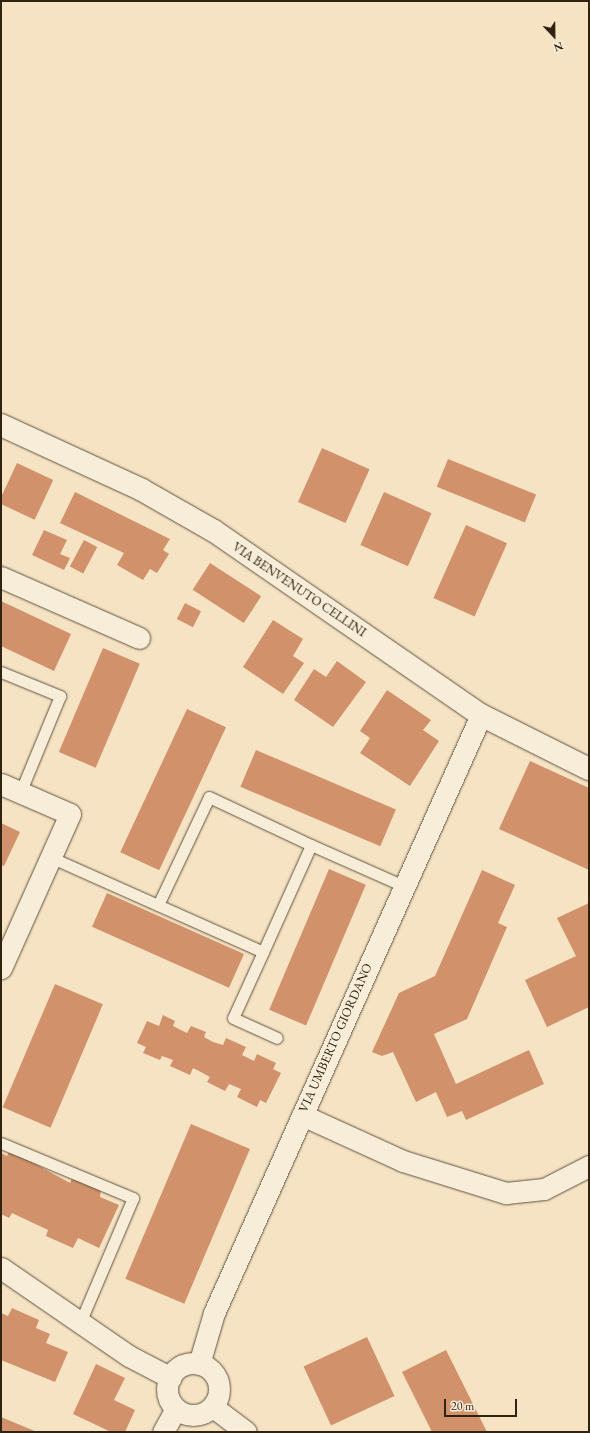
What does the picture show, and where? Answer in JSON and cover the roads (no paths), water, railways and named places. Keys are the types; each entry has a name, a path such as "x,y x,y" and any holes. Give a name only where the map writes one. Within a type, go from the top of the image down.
{"street":[{"name":"VIA BENVENUTO CELLINI","path":"1,425 142,490 214,532 481,714 589,769"},
{"path":"1,576 139,638"},
{"name":"VIA UMBERTO GIORDANO","path":"199,1364 214,1313 481,714"},
{"path":"1,784 70,814 1,968"},
{"path":"302,1115 403,1161 506,1193 544,1189 589,1166"},
{"path":"1,1268 129,1356 171,1378"},
{"path":"185,1364 199,1364 211,1370 218,1381 219,1395 213,1407 201,1414 188,1415 176,1409 168,1397 171,1378 185,1364"},
{"path":"213,1407 246,1432"},
{"path":"163,1432 176,1409"}],"lane":[{"path":"1,672 60,696 20,793"},
{"path":"158,905 209,797 311,845 404,886"},
{"path":"277,1038 233,1018 311,845"},
{"path":"50,857 263,952"},
{"path":"1,1143 133,1198 80,1323"}]}
